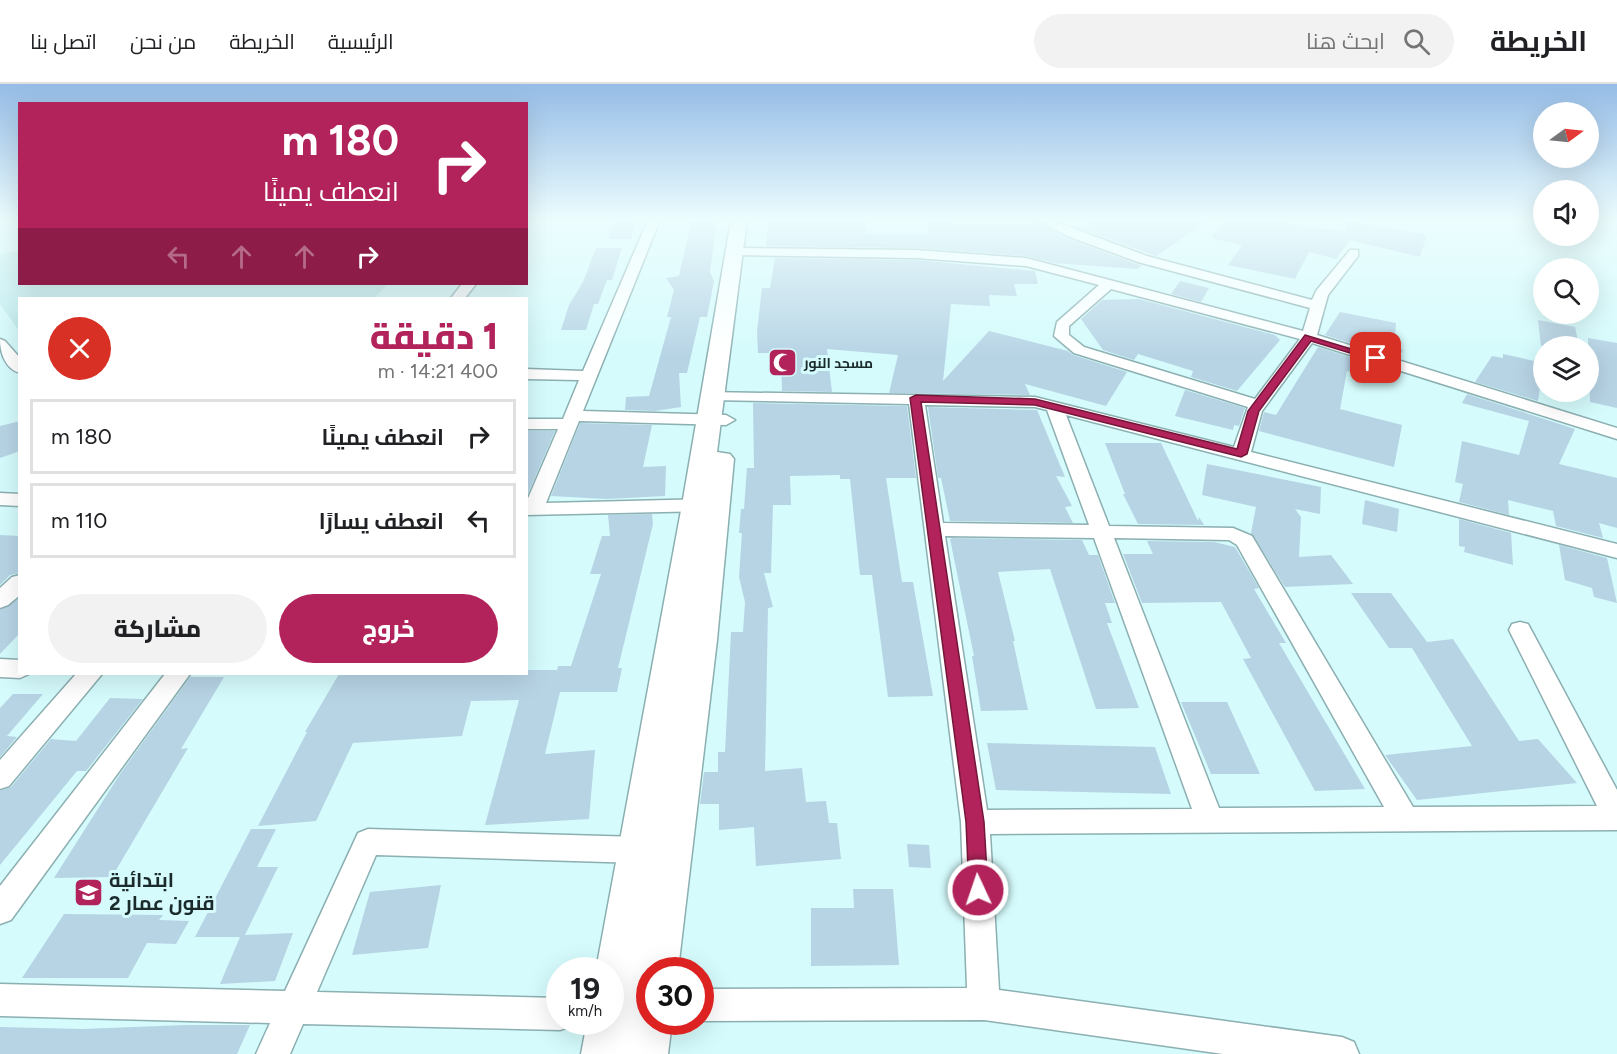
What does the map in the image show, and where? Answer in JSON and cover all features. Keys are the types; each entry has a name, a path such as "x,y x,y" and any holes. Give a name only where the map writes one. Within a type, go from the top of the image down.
{"main road":[{"path":"657,957 706,505 737,265"},
{"path":"644,1054 624,1015 639,850 706,505"},
{"path":"605,1054 614,1035"}],"street":[{"path":"636,265 572,420 530,509 706,505"},
{"path":"1039,265 1309,337 1617,434"},
{"path":"1161,265 1186,274 1317,305"},
{"path":"1241,454 1254,411 1309,337 1321,294 1344,265"},
{"path":"1110,283 1062,325 1061,336 1068,344 1079,350 1258,405"},
{"path":"459,297 468,285"},
{"path":"0,344 18,366"},
{"path":"528,374 591,376"},
{"path":"916,398 975,822 984,1004"},
{"path":"528,424 719,407 916,398 1004,400 1054,406 1617,551"},
{"path":"1054,406 1210,820"},
{"path":"0,499 18,500"},
{"path":"934,529 1233,534 1245,541 1405,819"},
{"path":"0,600 18,584"},
{"path":"975,822 1617,817 1520,630"},
{"path":"0,668 18,669"},
{"path":"0,778 89,675"},
{"path":"0,910 177,675"},
{"path":"273,1054 368,842 639,850"},
{"path":"0,1000 546,1014"},
{"path":"714,1005 984,1004 1330,1053"}],"shaded area":[{"path":"0,265 18,265 18,285 387,285 375,297 18,297 18,330 0,304"}],"building":[{"path":"589,265 617,265 612,280 607,280 598,304 594,304 586,330 561,330 569,305 583,282"},
{"path":"681,265 711,265 710,272 714,281 707,317 700,317 687,373 679,373 681,407 655,411 625,410 626,397 649,396 671,317 667,317 674,290 666,278 679,276"},
{"path":"774,265 973,265 1035,271 1038,284 1014,284 1017,296 989,295 990,306 951,304 943,381 989,331 1068,351 1073,355 1127,372 1106,406 1025,384 1030,395 889,393 898,355 827,349 832,392 782,391 781,353 758,353 757,331 762,288 770,288"},
{"path":"1085,265 1142,266 1137,269"},
{"path":"1229,265 1302,265 1295,279"},
{"path":"1180,281 1209,288 1201,302 1171,294"},
{"path":"1139,299 1275,335 1280,340 1237,391 1191,377 1193,371 1138,354 1134,360 1103,350 1081,319 1102,300"},
{"path":"1340,312 1396,323 1394,347 1403,350 1398,358 1325,335"},
{"path":"1538,324 1575,327 1577,336 1540,336"},
{"path":"1599,340 1617,343 1617,408 1590,402 1599,402"},
{"path":"1318,347 1390,370 1384,381 1347,371 1340,409 1402,425 1394,467 1259,431 1264,412 1276,415"},
{"path":"1503,354 1533,361 1533,399 1475,382 1492,356 1503,358"},
{"path":"1185,390 1245,408 1239,426 1234,425 1233,430 1175,416"},
{"path":"1467,394 1575,429 1559,464 1617,478 1617,528 1599,523 1603,538 1556,526 1553,511 1508,500 1509,515 1459,502 1463,484 1455,482 1462,441 1519,455 1529,421 1462,403"},
{"path":"753,403 907,406 916,478 886,478 902,582 913,582 933,696 888,697 872,575 860,575 850,479 840,479 840,475 790,476 791,505 773,505 771,573 764,573 773,607 768,608 765,771 802,768 806,802 826,801 829,823 837,823 841,859 756,866 754,827 719,830 719,804 700,804 704,772 718,772 718,752 725,752 731,632 743,632 745,602 739,577 742,533 739,533 741,509 744,509 747,468 754,468"},
{"path":"928,407 1037,410 1065,477 1056,476 1072,506 1065,507 1073,523 950,521 941,478 938,478"},
{"path":"18,422 18,452 0,458 0,426"},
{"path":"580,423 652,425 643,467 666,466 665,496 607,499 551,496"},
{"path":"528,431 555,431 528,494"},
{"path":"1105,443 1161,443 1198,521 1199,517 1204,525 1138,524 1123,494 1125,494"},
{"path":"1207,464 1321,487 1320,514 1295,509 1301,517 1299,557 1331,555 1353,584 1285,587 1251,533 1256,507 1202,495"},
{"path":"1365,500 1399,509 1397,532 1362,524"},
{"path":"652,514 653,524 618,668 622,668 617,692 560,692 545,754 595,750 589,819 485,825 519,700 471,701 462,736 353,743 316,821 258,826 307,732 305,732 338,675 528,675 528,670 557,670 558,666 571,666 601,574 590,574 602,536 610,536 608,515"},
{"path":"1459,519 1511,533 1513,565 1464,552 1465,547 1459,546"},
{"path":"0,535 18,536 18,573 10,575 0,585"},
{"path":"950,539 1082,540 1089,555 1098,555 1115,603 1105,603 1112,623 1107,623 1139,708 1096,709 1050,569 998,572 1015,641 1013,641 1028,710 981,711 972,656 974,656"},
{"path":"1147,541 1214,542 1235,547 1259,588 1254,589 1286,643 1279,643 1365,789 1315,791 1243,659 1251,658 1221,602 1142,603 1123,554 1153,554"},
{"path":"1559,545 1607,558 1617,603 1594,597 1592,588 1565,580"},
{"path":"1351,593 1391,593 1427,642 1453,639 1519,741 1538,739 1577,783 1417,800 1385,755 1472,746 1412,648 1389,648"},
{"path":"18,599 18,635 0,654 0,610"},
{"path":"190,677 224,677 181,749 188,748 112,877 54,878 120,774"},
{"path":"13,694 43,694 7,736 17,737 0,757 0,708"},
{"path":"110,698 143,699 86,771 77,771 0,865 0,791 11,787 51,739 76,741"},
{"path":"1181,702 1227,702 1260,774 1211,774"},
{"path":"987,743 1155,747 1171,794 996,790"},
{"path":"251,829 276,829 257,867 278,867 245,935 293,933 275,981 220,984 240,937 195,937"},
{"path":"907,844 929,845 931,868 909,867"},
{"path":"441,885 428,948 352,955 370,892"},
{"path":"853,889 893,889 899,965 811,966 811,908 854,908"},
{"path":"64,914 163,915 159,920 189,921 176,944 147,943 128,978 22,978"},
{"path":"250,1025 237,1054 0,1054 0,1027 82,1029"}],"place":[{"name":"مسجد النور","path":"783,363"},
{"name":"ابتدائية قنون عمار 2","path":"88,892"}],"route":[{"path":"978,890 975,822 916,398 1035,402 1067,408 1241,454 1254,411 1309,337 1376,358"}]}
